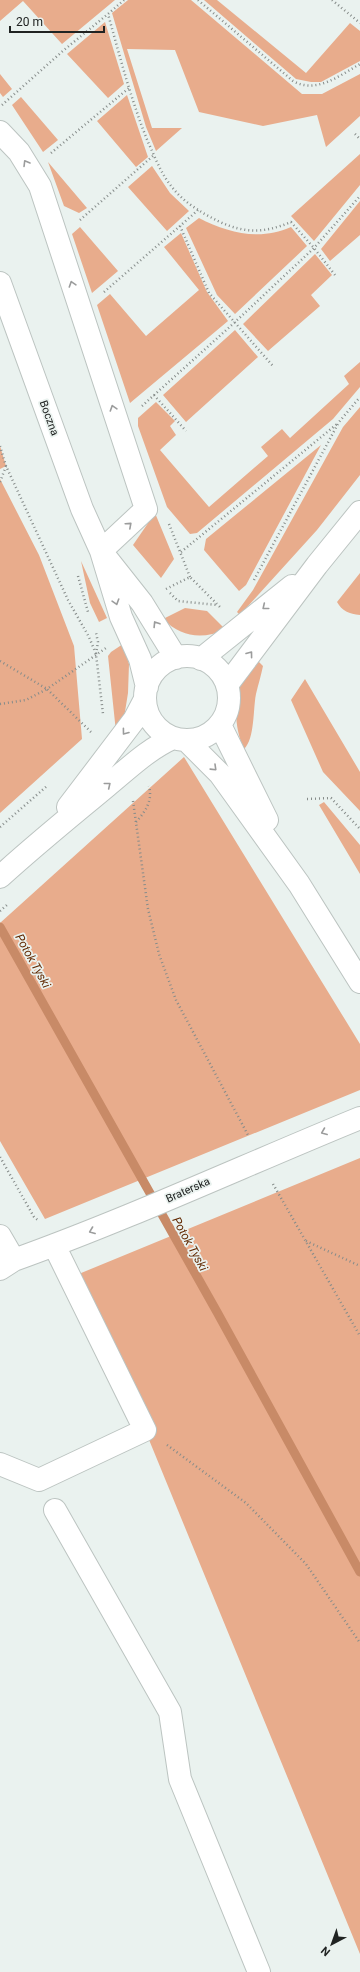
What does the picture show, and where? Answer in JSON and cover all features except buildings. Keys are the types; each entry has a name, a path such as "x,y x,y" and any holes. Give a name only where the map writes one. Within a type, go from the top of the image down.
{"street":[{"path":"0,132 19,152 40,186 146,509 101,551"},
{"name":"Boczna","path":"0,283 82,509 101,551 121,617 140,659 146,693"},
{"path":"227,685 317,565 360,512"},
{"name":"Boczna","path":"101,551 142,603 176,658"},
{"path":"201,659 317,565"},
{"path":"0,877 45,836 157,745 179,739 198,739 210,734 220,725 227,713 229,699 227,685 221,673 212,664 189,656 176,658 160,666 152,675 134,720 45,836"},
{"path":"146,693 147,712 153,723 162,732 179,739 220,774 299,884 360,982"},
{"path":"220,725 299,884"},
{"name":"Braterska","path":"7,1265 54,1245 129,1217 260,1159 360,1118"},
{"path":"0,1236 7,1265"},
{"path":"0,1464 39,1480 145,1430 54,1245"},
{"path":"55,1510 170,1712 180,1779 259,1972"}],"path":[{"path":"1,106 64,50 124,0"},
{"path":"198,0 293,81 302,86 320,85 360,64"},
{"path":"332,0 360,23"},
{"path":"108,14 136,112 154,156 172,188 198,210 226,225 250,230 272,230 291,222 335,275"},
{"path":"48,155 129,88"},
{"path":"355,134 360,139"},
{"path":"77,221 154,156"},
{"path":"137,410 234,323 314,248 360,196"},
{"path":"103,292 198,210"},
{"path":"180,226 209,293 234,323 274,366"},
{"path":"154,395 186,431"},
{"path":"181,552 339,422 360,397"},
{"path":"251,584 339,422"},
{"path":"0,446 6,466 68,600 90,637 96,654 104,720"},
{"path":"0,482 6,466"},
{"path":"165,589 190,577 223,610"},
{"path":"178,601 218,605"},
{"path":"0,704 26,700 47,689 96,654"},
{"path":"0,661 47,689 94,735"},
{"path":"136,823 145,812 150,801 150,789 148,783"},
{"path":"307,800 331,798 360,829"},
{"path":"134,799 133,805 148,909 159,954 176,1000 260,1159 360,1336"},
{"path":"0,1157 34,1217 40,1222"},
{"path":"306,1241 360,1266"},
{"path":"145,1430 178,1452 246,1503 306,1564 360,1643"}],"shaded area":[{"path":"0,0 115,0 62,44 23,1 0,21"},
{"path":"128,0 191,0 302,94 322,94 360,74 360,116 326,147 317,115 263,126 199,112 175,50 127,49 152,128 182,128 156,151 146,127 112,13"},
{"path":"204,0 217,0 306,73 350,23 360,31 360,61 321,82 296,79"},
{"path":"105,22 124,84 108,98 67,54"},
{"path":"0,74 12,89 3,97 0,93"},
{"path":"127,95 148,157 136,167 97,121"},
{"path":"21,97 58,140 43,152 12,105"},
{"path":"360,154 360,185 314,241 291,216"},
{"path":"48,162 87,208 79,213 64,206"},
{"path":"152,166 170,193 189,211 167,231 128,187"},
{"path":"360,201 360,235 330,261 321,249"},
{"path":"199,218 221,228 244,233 268,234 291,227 307,246 235,314 217,295 186,228"},
{"path":"80,227 118,271 92,293 72,234"},
{"path":"181,233 207,292 228,321 130,403 97,305 110,294 146,336 199,290 164,247"},
{"path":"315,254 332,275 311,295 320,306 268,351 243,324"},
{"path":"235,330 258,357 186,422 163,395"},
{"path":"360,362 360,387 333,419 197,533 190,534 167,507 138,426 138,418 156,402 175,421 170,426 176,435 160,450 209,507 268,456 261,447 282,429 290,438 349,384 344,376"},
{"path":"360,407 360,475 317,530 240,615 237,612 253,590 343,427"},
{"path":"321,445 246,585 239,591 204,550 206,539"},
{"path":"0,446 6,466 0,469"},
{"path":"0,479 39,555 74,646 82,739 0,813"},
{"path":"155,513 174,559 161,578 133,545"},
{"path":"81,561 107,618 99,622 90,603"},
{"path":"360,573 360,615 346,612 337,602"},
{"path":"185,608 207,611 226,630 209,635 193,635 177,630 163,619"},
{"path":"123,644 129,664 128,693 124,718 116,732 108,656 111,652"},
{"path":"257,660 263,666 256,694 252,731 248,744 244,749 238,732 237,723 236,713 238,694 244,677"},
{"path":"305,679 360,772 360,811 323,772 291,700"},
{"path":"184,757 360,1044 360,1090 45,1219 0,1141 0,923"},
{"path":"324,802 360,845 360,874 319,805"},
{"path":"360,1158 360,1954 145,1430 69,1278"}],"waterway":[{"name":"Potok Tyski","path":"0,927 217,1312 360,1572"}]}
